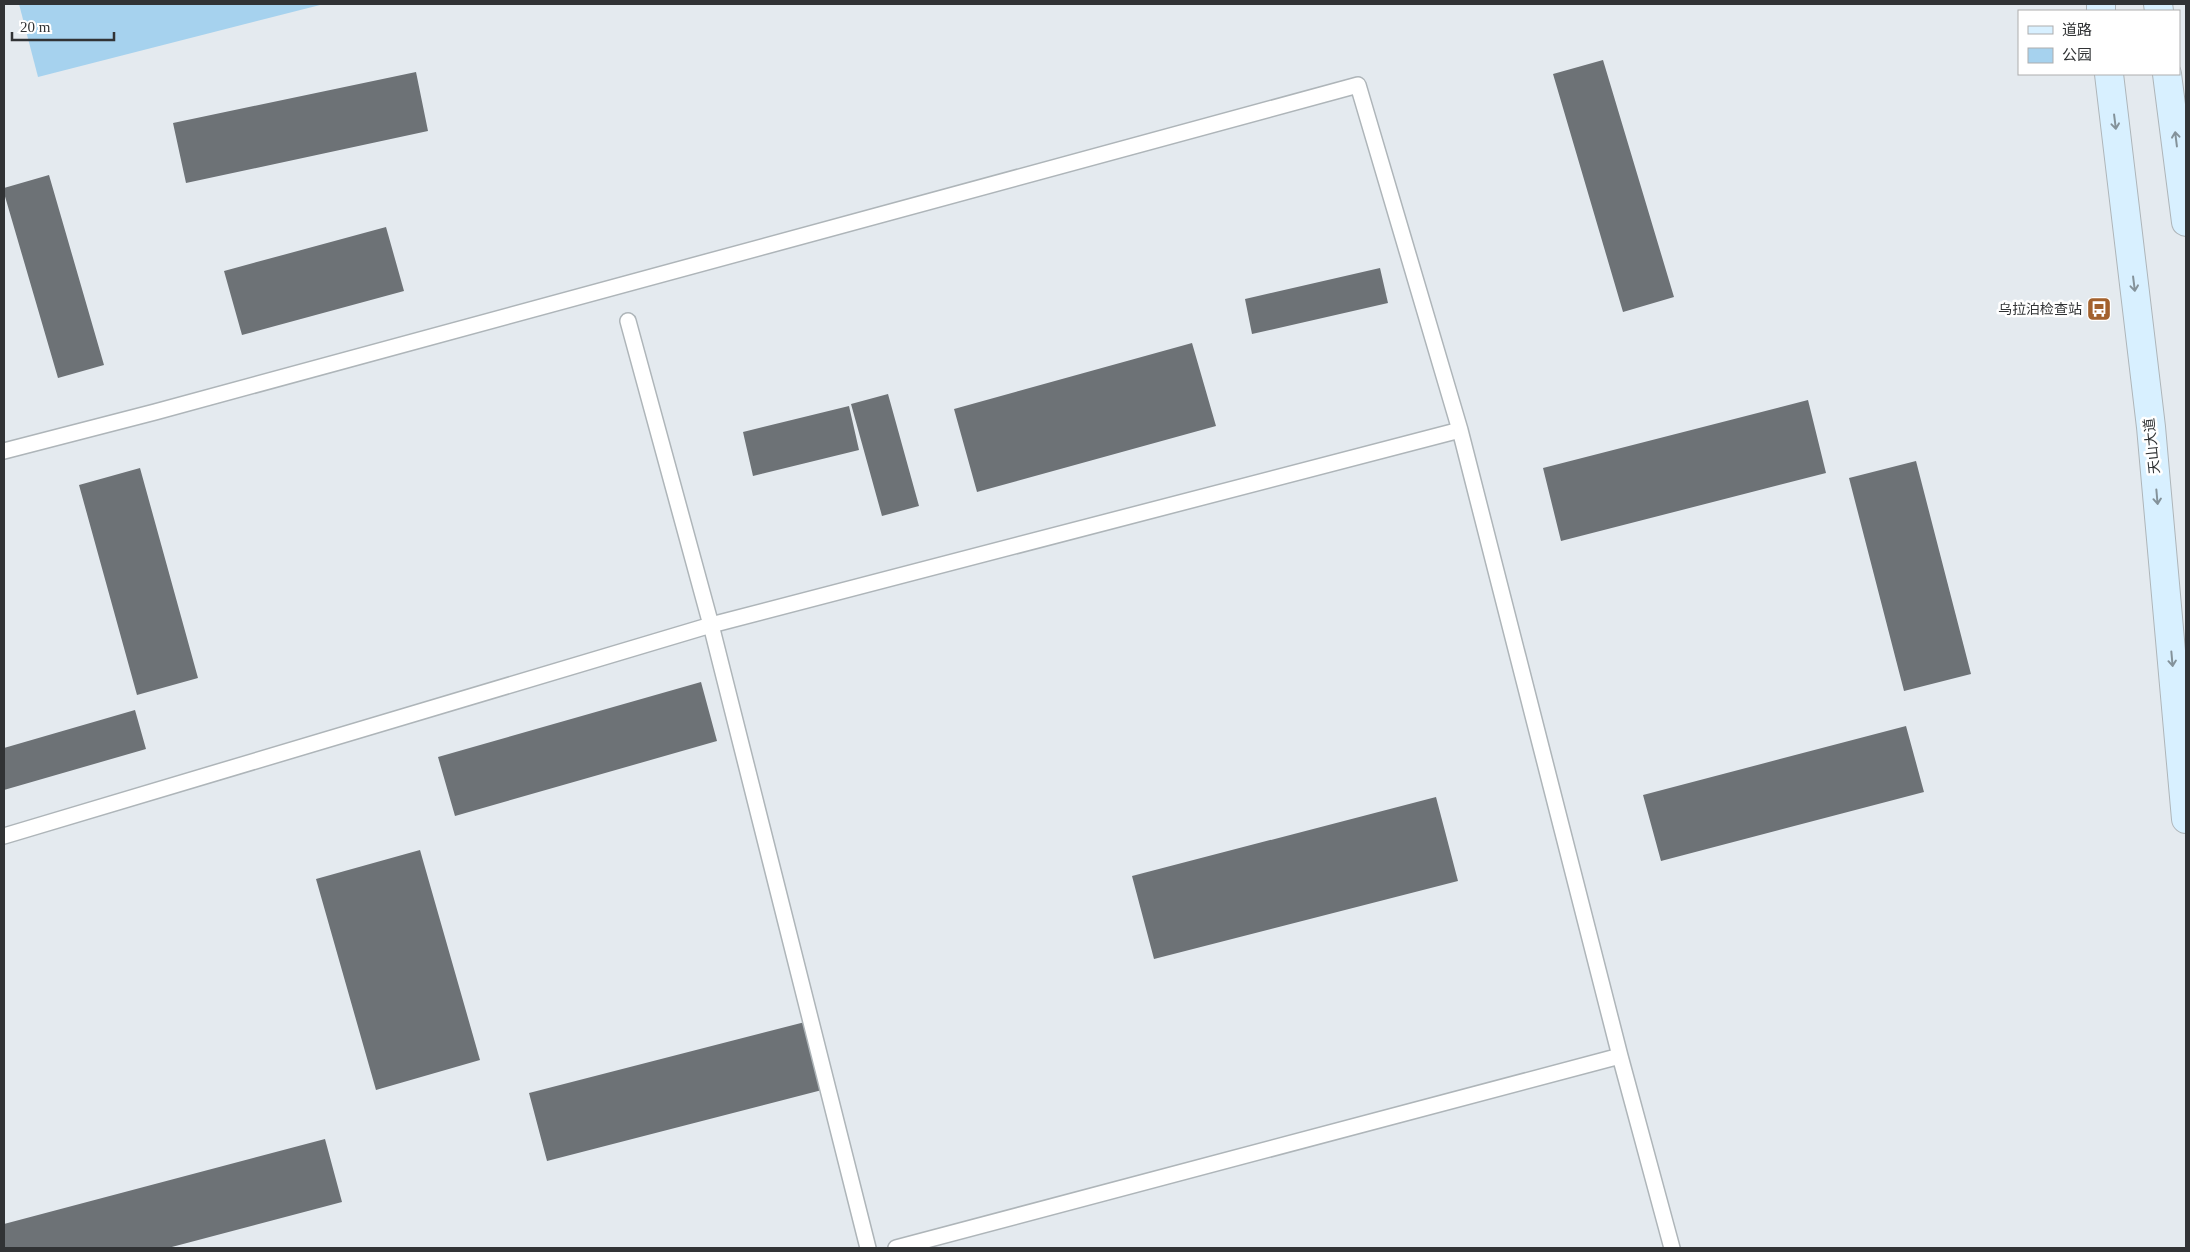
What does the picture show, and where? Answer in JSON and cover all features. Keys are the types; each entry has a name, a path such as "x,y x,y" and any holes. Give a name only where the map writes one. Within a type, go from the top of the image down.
{"main road":[{"name":"天山大道","path":"2109,75 2150,427 2186,819"},
{"path":"2167,75 2186,222"}],"lane":[{"path":"4,451 155,412 1358,85 1460,430 1620,1056 1672,1248"},
{"path":"628,321 711,625 868,1248"},
{"path":"4,836 711,625 1460,430"},
{"path":"896,1248 1620,1056"}],"green space":[{"path":"19,4 324,4 38,77"}],"building":[{"path":"1603,60 1674,297 1623,312 1553,74"},
{"path":"416,72 428,131 186,183 173,123"},
{"path":"49,175 104,365 58,378 4,193 4,188"},
{"path":"386,227 404,291 242,335 224,271"},
{"path":"1380,268 1388,303 1252,334 1245,299"},
{"path":"1192,343 1216,426 977,492 954,409"},
{"path":"888,394 919,506 882,516 851,404"},
{"path":"1808,400 1826,473 1561,541 1543,468"},
{"path":"849,406 859,450 753,476 743,432"},
{"path":"1916,461 1971,674 1904,691 1849,478"},
{"path":"140,468 198,678 137,695 79,485"},
{"path":"701,682 717,741 455,816 438,757"},
{"path":"135,710 146,749 4,790 4,748"},
{"path":"1906,726 1924,792 1661,861 1643,795"},
{"path":"1436,797 1458,881 1154,959 1132,876"},
{"path":"420,850 480,1060 376,1090 316,879"},
{"path":"805,1022 822,1090 547,1161 529,1093"},
{"path":"325,1139 342,1202 168,1248 4,1248 4,1224"}],"place":[{"name":"乌拉泊检查站","path":"2099,309"}]}
